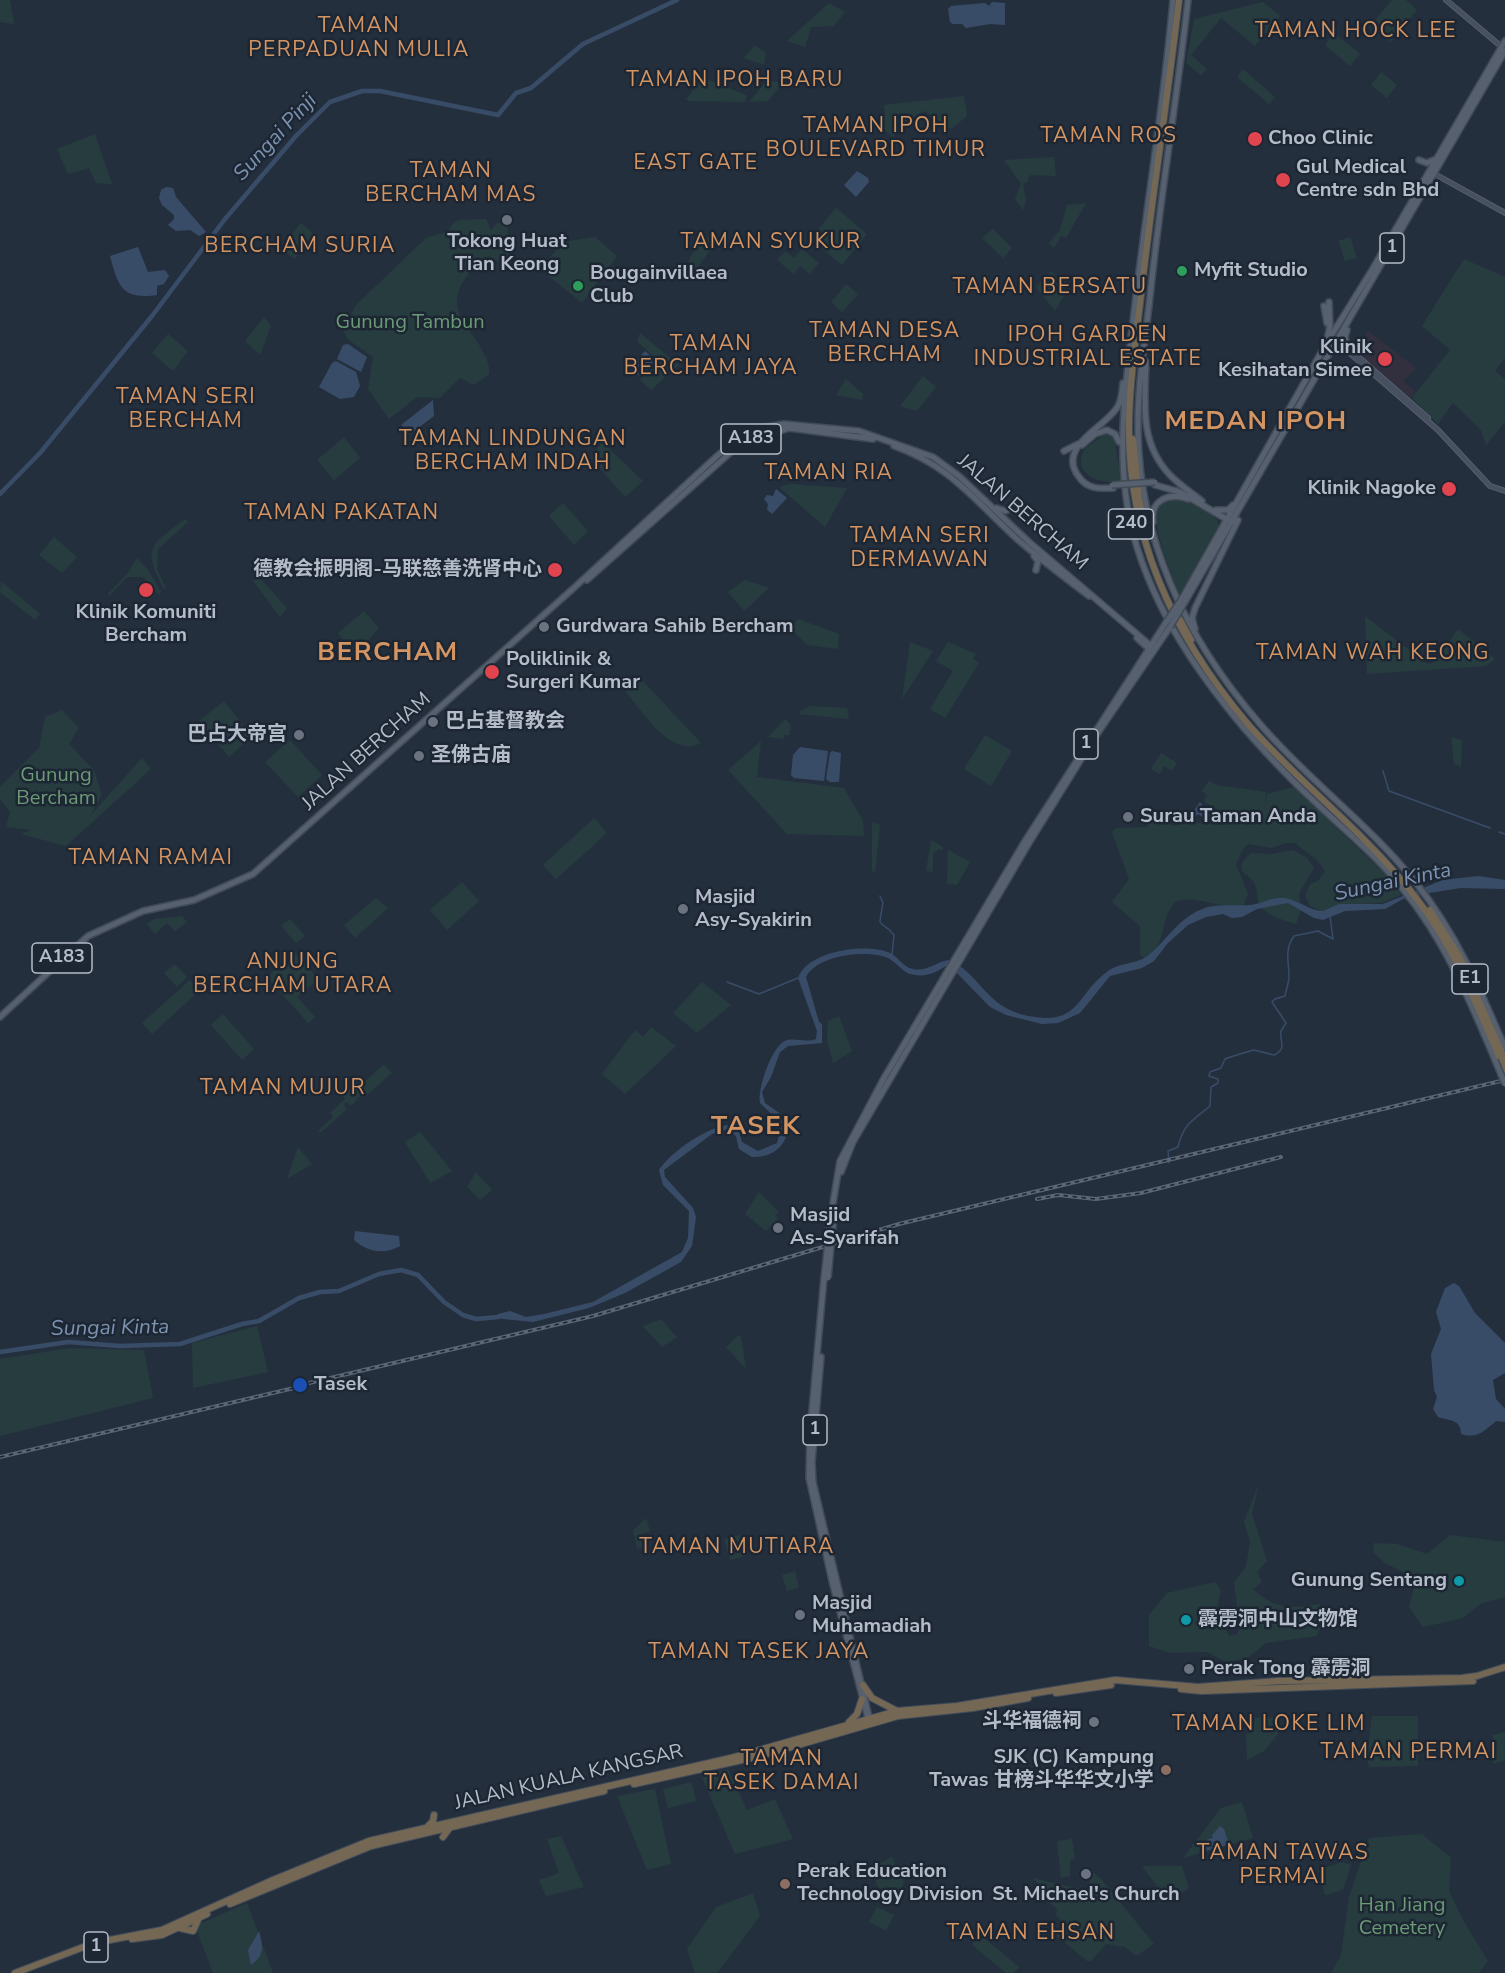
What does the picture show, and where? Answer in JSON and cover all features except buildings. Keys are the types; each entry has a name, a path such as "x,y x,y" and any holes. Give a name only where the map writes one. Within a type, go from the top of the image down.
{"highway":[{"name":"E1","path":"1173,69 1171,45 1181,0"},
{"name":"E1","path":"1181,0 1177,52 1154,219 1133,411 1136,472 1151,549 1171,604 1197,650 1231,698 1277,752 1407,883 1459,956 1505,1071"},
{"name":"JALAN KUALA KANGSAR","path":"777,1746 870,1720 947,1711 1115,1680 1198,1687 1279,1681 1477,1676 1505,1669"},
{"name":"JALAN KUALA KANGSAR","path":"15,1973 94,1943 188,1923 212,1908 370,1844 448,1824 809,1742 897,1711 967,1706 1114,1684 1202,1691 1277,1686 1449,1683 1478,1680 1505,1669"},
{"path":"1431,1683 1440,1678 1449,1683"},
{"path":"863,1685 872,1698 897,1711"},
{"path":"844,1726 857,1714 862,1699"},
{"path":"939,1712 948,1717 950,1713 967,1706"},
{"path":"917,1709 947,1711"},
{"path":"769,1751 777,1746 784,1747 809,1742"},
{"name":"JALAN KUALA KANGSAR","path":"448,1824 760,1756 769,1751"},
{"path":"721,1761 755,1754 760,1756"},
{"path":"436,1814 448,1824 441,1838 428,1829 436,1814"},
{"path":"352,1850 364,1854 370,1844"},
{"name":"JALAN KUALA KANGSAR","path":"26,1973 98,1946 155,1937 370,1844"},
{"path":"150,1932 158,1924"}],"main road":[{"path":"1171,45 1173,0"},
{"path":"1188,0 1183,47 1173,69 1139,402 1139,446 1145,498 1162,564 1180,607 1210,659 1273,740 1407,883"},
{"path":"1447,0 1504,48"},
{"name":"1","path":"1184,598 1326,344 1497,64 1504,48"},
{"name":"1","path":"870,1720 862,1699 813,1500 808,1461 836,1178 846,1148 947,975 1227,531 1280,436 1349,322 1437,159 1504,48"},
{"name":"240","path":"1173,69 1143,230 1122,455 1127,505 1140,557 1186,652 1217,695 1265,752 1407,883"},
{"path":"1419,160 1429,163 1437,159"},
{"path":"1432,171 1505,212"},
{"path":"1432,171 1505,212"},
{"path":"1326,344 1327,304"},
{"path":"1347,346 1345,337 1349,322"},
{"path":"1146,333 1144,413 1150,443 1168,474 1201,502"},
{"path":"1302,386 1307,382 1330,344 1338,339 1443,432 1491,485 1505,490"},
{"path":"1329,354 1336,347 1342,346 1438,430 1488,484 1505,490"},
{"path":"1064,452 1072,449 1111,416 1118,406 1129,361"},
{"path":"1371,367 1380,379"},
{"path":"1394,387 1404,400"},
{"name":"JALAN BERCHAM","path":"0,1017 81,941 155,907 194,900 253,874 730,445 754,431 784,424 841,428 930,455 960,476 1017,538 1150,648"},
{"path":"732,449 754,431 789,428"},
{"name":"JALAN BERCHAM","path":"135,915 198,901 255,876 687,493 732,449 748,440 789,428 868,437 929,461 958,481 1007,522 1118,616 1150,648"},
{"path":"1112,487 1096,485 1086,480 1077,467 1078,454 1090,438 1107,430 1118,437 1122,455"},
{"path":"1227,531 1230,517 1280,436"},
{"path":"1084,438 1075,454 1076,474 1088,486 1112,487 1155,483 1177,488 1214,511 1230,517"},
{"path":"902,445 960,476"},
{"path":"1214,511 1231,507 1269,445"},
{"path":"687,493 702,471"},
{"path":"1162,564 1153,518 1156,504 1171,496 1201,502"},
{"path":"1210,659 1194,627 1193,612 1247,496"},
{"path":"985,504 1002,511 1014,507"},
{"path":"1214,511 1221,521 1218,536"},
{"path":"636,538 654,515"},
{"path":"1012,515 1007,522 1041,558"},
{"path":"1017,538 1037,559 1036,570 1046,566 1066,579"},
{"path":"1029,542 1042,555 1041,567"},
{"path":"1118,616 1144,637 1155,637 1166,627"},
{"path":"1149,657 1150,648 1166,627"},
{"path":"1137,666 1144,650 1140,641"},
{"name":"1","path":"957,959 1031,832 1150,648"},
{"path":"1425,906 1466,959 1505,1048"},
{"path":"1501,1059 1505,1084"},
{"name":"1","path":"826,1278 812,1462 817,1500 870,1720"},
{"path":"834,1566 832,1579 838,1586"}],"shaded area":[{"name":"Klinik Kesihatan Simee","path":"1368,331 1416,368 1403,381 1416,392 1410,398 1360,354 1359,347"}],"green space":[{"path":"0,0 10,0 14,24 0,22"},
{"path":"1392,0 1406,0 1417,10 1390,42 1371,25"},
{"path":"1263,2 1280,16 1255,46 1221,18 1191,55 1207,69 1201,75 1186,63 1194,19"},
{"path":"829,3 845,12 834,26 811,27 805,47 787,41"},
{"path":"1334,33 1360,54 1350,66 1325,45"},
{"path":"755,45 766,53 764,65 744,58"},
{"path":"1243,69 1275,97 1269,104 1237,77"},
{"path":"1381,72 1397,85 1387,98 1371,85"},
{"path":"703,78 744,94 747,96 745,102 689,101 686,99"},
{"path":"767,80 783,83 768,101 749,102"},
{"path":"964,96 967,116 951,129 925,111 916,115 893,137 878,125 885,113 884,105"},
{"path":"95,134 112,184 96,183 89,168 68,174 57,149"},
{"path":"1054,157 1056,176 1030,175 1027,182 1023,183 1026,200 1023,210 1015,199 1021,184 1004,160"},
{"path":"1086,203 1066,238 1061,236 1054,248 1049,243 1060,230 1067,205"},
{"path":"836,208 867,234 842,265 810,239"},
{"name":"Gunung Tambun","path":"486,219 491,230 497,223 507,224 510,252 502,263 488,256 474,267 459,289 457,306 462,320 486,358 489,374 474,385 460,378 440,398 417,397 389,419 368,389 373,357 347,339 343,328 356,305 426,238 448,231 453,223 459,220"},
{"path":"301,223 314,234 295,259 280,249"},
{"path":"993,229 1012,248 1003,258 982,238"},
{"path":"702,235 716,242 689,279 681,276"},
{"name":"Bougainvillaea Club","path":"595,237 617,256 582,303 540,269 563,242"},
{"path":"1350,237 1357,258 1345,261 1338,241"},
{"path":"802,249 819,263 810,274 800,266 794,274 777,260 785,251 794,258"},
{"path":"1464,259 1505,277 1505,358 1495,371 1505,379 1505,422 1486,445 1481,430 1453,403 1438,424 1412,398 1450,350 1422,326"},
{"path":"1051,271 1067,291 1055,311 1036,287"},
{"path":"846,284 858,294 842,312 831,302"},
{"path":"264,317 271,326 260,355 245,341"},
{"path":"640,333 679,365 651,390 640,380 657,360 637,341"},
{"path":"168,334 188,351 173,371 152,353"},
{"path":"923,376 936,387 917,411 900,406"},
{"path":"846,379 863,394 862,400 836,395"},
{"path":"1105,434 1111,435 1115,441 1121,482 1096,479 1084,471 1081,465 1081,457 1085,448"},
{"path":"344,437 360,458 334,480 317,460"},
{"path":"602,442 643,481 625,497 591,458"},
{"path":"791,484 847,488 825,527 779,487"},
{"path":"1178,499 1208,511 1219,525 1180,595 1162,548 1157,521 1157,511 1161,503"},
{"path":"563,503 588,531 574,545 549,516"},
{"path":"185,519 188,522 158,549 157,570 166,588 164,589 153,564 153,548 164,535"},
{"path":"54,537 77,557 62,573 39,555"},
{"path":"137,558 149,571 161,592 159,595 143,577 127,577 109,596 108,594 128,573"},
{"path":"259,577 287,608 280,617 253,581"},
{"path":"745,580 769,588 744,611 728,592"},
{"path":"1,581 40,614 35,620 0,592"},
{"path":"364,611 379,628 355,655 338,633"},
{"path":"1365,616 1427,664 1433,663 1458,629 1495,659 1486,666 1367,674"},
{"path":"798,619 839,634 838,649 807,645 791,629"},
{"path":"910,642 933,651 902,699"},
{"path":"948,642 976,654 973,659 979,663 945,718 930,709 953,671 936,661"},
{"path":"640,678 701,743 690,746 679,744 668,739 658,730 625,691"},
{"path":"224,701 252,736 229,757 199,721"},
{"path":"811,706 847,708 849,719 799,714 800,711"},
{"name":"Gunung Bercham","path":"62,710 79,728 69,744 94,770 102,795 90,816 142,758 151,769 66,846 21,834 32,830 6,827 10,812 0,799 0,787 39,748 45,717"},
{"path":"785,719 791,725 789,735 784,735 784,739 768,737"},
{"path":"985,735 1012,751 991,786 964,769"},
{"path":"1451,737 1462,740 1461,767 1454,764"},
{"path":"290,740 322,775 298,797 265,762"},
{"path":"761,741 757,777 844,788 863,821 864,836 787,834 728,770"},
{"path":"1161,753 1177,763 1172,771 1164,766 1160,774 1151,769"},
{"path":"1209,781 1217,785 1266,792 1265,804 1267,794 1294,787 1389,878 1401,895 1382,903 1338,905 1323,912 1310,906 1305,895 1310,884 1318,881 1325,871 1317,860 1295,843 1285,843 1272,848 1248,844 1236,864 1248,894 1244,904 1227,906 1192,900 1175,902 1167,916 1158,945 1146,959 1140,955 1140,926 1112,902 1129,879 1112,832 1116,828 1147,827 1155,815 1173,826 1183,822 1221,825 1227,815 1204,802 1207,794 1201,791"},
{"path":"594,818 607,833 556,879 543,865"},
{"path":"872,823 880,824 875,872 872,871"},
{"path":"931,840 943,847 943,850 938,849 933,854 933,872 926,871"},
{"path":"948,850 970,862 957,885 947,884"},
{"path":"1293,850 1307,858 1314,868 1299,894 1301,909 1296,924 1276,917 1262,908 1258,901 1255,884 1243,871 1242,866 1242,862 1251,853 1271,854"},
{"path":"462,882 479,901 447,930 430,910"},
{"path":"376,898 388,908 355,938 344,925"},
{"path":"182,916 187,922 175,931 167,923 155,934 147,924 155,919"},
{"path":"290,919 305,936 296,943 281,926"},
{"path":"294,952 319,979 297,997 315,1017 308,1023 267,977"},
{"path":"175,964 187,977 177,987 164,973"},
{"path":"190,980 199,991 152,1034 142,1023"},
{"path":"702,982 731,1005 697,1033 673,1013"},
{"path":"223,1014 254,1049 242,1060 211,1025"},
{"path":"839,1016 852,1051 833,1063 827,1041 828,1021"},
{"path":"651,1027 676,1046 625,1094 602,1074 635,1030 643,1037"},
{"path":"384,1064 392,1073 367,1095 364,1092 351,1106 347,1102 344,1105 347,1109 320,1133 318,1131 333,1117 330,1113 345,1099 342,1095 352,1086 356,1090"},
{"path":"420,1132 452,1171 430,1183 405,1142"},
{"path":"298,1147 312,1164 287,1179"},
{"path":"476,1172 492,1190 480,1200 467,1187"},
{"path":"759,1192 779,1212 775,1215 778,1219 766,1231 745,1214"},
{"path":"661,1319 677,1337 662,1347 643,1326"},
{"path":"257,1326 268,1372 193,1388 192,1343"},
{"path":"741,1336 746,1369 726,1347"},
{"path":"70,1348 144,1350 153,1398 0,1436 0,1359"},
{"path":"1259,1483 1252,1514 1267,1561 1257,1572 1262,1582 1253,1589 1279,1605 1297,1607 1321,1605 1325,1619 1316,1636 1266,1643 1248,1658 1226,1662 1207,1652 1170,1653 1149,1646 1149,1615 1167,1593 1215,1582 1221,1590 1217,1609 1229,1636 1237,1634 1240,1629 1234,1582 1246,1567 1250,1541 1244,1522"},
{"path":"646,1518 650,1531 640,1535 643,1547 637,1548 633,1531"},
{"path":"740,1535 746,1556 730,1560 724,1539"},
{"path":"1450,1535 1505,1542 1505,1597 1480,1604 1463,1618 1423,1627 1409,1607 1416,1579 1385,1563 1373,1552 1374,1543 1397,1544 1427,1554"},
{"path":"795,1571 799,1588 787,1591 782,1575"},
{"path":"1372,1716 1418,1716 1418,1766 1369,1767 1367,1755"},
{"path":"1278,1717 1278,1734 1264,1751 1247,1760 1246,1734 1253,1732 1255,1718"},
{"path":"1505,1732 1505,1760 1493,1764 1493,1735"},
{"path":"728,1769 747,1810 775,1799 793,1839 735,1854 701,1775"},
{"path":"692,1782 696,1801 668,1808 663,1789"},
{"path":"655,1789 671,1864 647,1870 617,1796"},
{"path":"1242,1802 1253,1838 1183,1858 1221,1808"},
{"name":"Han Jiang Cemetery","path":"1422,1834 1451,1858 1449,1891 1463,1920 1488,1961 1479,1973 1331,1973 1341,1955 1349,1897 1369,1838"},
{"path":"561,1836 584,1887 546,1896 539,1880 559,1873 547,1839"},
{"path":"1072,1839 1075,1859 1070,1860 1070,1876 1061,1878 1057,1841"},
{"path":"892,1857 904,1882 899,1896 878,1887 870,1868"},
{"path":"1342,1862 1351,1865 1343,1890 1325,1895 1318,1870"},
{"path":"1142,1866 1182,1866 1189,1888 1168,1901"},
{"path":"1092,1871 1154,1944 1136,1956 1125,1947 1106,1944 1091,1961 1087,1961 1057,1936 1063,1923 1056,1915 1057,1909 1042,1897 1046,1892 1033,1878 1088,1891"},
{"path":"753,1893 760,1916 717,1973 695,1973 687,1949 716,1907"},
{"path":"247,1903 273,1973 213,1973 195,1926"},
{"path":"877,1907 894,1915 886,1931 869,1922"},
{"path":"978,1933 1019,1967 1014,1973 1006,1973 972,1945"}],"water":[{"path":"992,2 1005,3 1005,25 990,24 966,28 962,24 950,22 948,9 951,6 985,3 989,6"},
{"path":"857,171 868,178 869,182 856,197 844,185"},
{"path":"166,187 173,188 176,197 206,232 199,236 190,230 176,231 168,225 174,219 174,215 162,205 159,198 161,190"},
{"path":"138,247 148,272 165,270 169,276 164,284 157,286 157,295 145,296 129,293 119,283 110,256"},
{"path":"348,344 367,357 361,372 337,359 343,345"},
{"path":"645,351 655,360 643,375 639,376 631,367"},
{"path":"336,361 356,372 360,386 354,397 340,399 319,387 332,363"},
{"path":"433,400 434,416 411,433 401,425"},
{"path":"776,489 787,498 772,514 767,510 768,504 764,499 767,495 773,496"},
{"path":"800,747 828,751 824,781 794,778 791,775 793,755"},
{"path":"832,751 841,753 839,782 830,782 826,779"},
{"path":"1200,802 1203,806 1222,815 1222,818 1209,821 1198,814 1192,820 1190,816"},
{"name":"Sungai Kinta","path":"1478,876 1505,880 1505,889 1461,888 1429,893 1403,899 1385,909 1345,911 1323,920 1314,918 1288,903 1257,909 1242,917 1232,918 1223,914 1206,917 1188,925 1168,943 1154,961 1142,968 1110,976 1080,1013 1058,1023 1042,1024 1006,1015 990,1007 954,970 946,966 931,974 915,975 907,973 888,958 867,954 843,956 820,963 806,977 819,1022 822,1024 822,1043 788,1046 780,1052 771,1077 762,1092 765,1103 788,1119 787,1135 780,1147 768,1155 752,1157 739,1149 736,1136 727,1129 712,1134 664,1170 665,1177 693,1208 696,1217 692,1246 681,1262 625,1293 589,1308 533,1322 494,1318 498,1314 510,1311 526,1317 593,1302 682,1252 688,1238 689,1211 663,1185 659,1170 683,1146 705,1132 728,1125 737,1125 742,1142 758,1151 777,1143 782,1124 760,1103 763,1078 771,1058 781,1043 787,1040 816,1039 817,1031 798,978 813,961 825,955 853,949 880,950 890,953 909,968 918,970 948,960 959,965 1001,1005 1013,1012 1045,1018 1058,1017 1076,1006 1097,980 1108,971 1145,958 1189,916 1205,908 1250,905 1281,898 1323,911 1339,904 1383,904 1443,880"},
{"path":"355,1231 399,1236 400,1246 388,1251 370,1250 354,1240"},
{"path":"1454,1283 1459,1286 1475,1313 1505,1343 1505,1373 1493,1380 1496,1399 1505,1409 1505,1422 1496,1421 1476,1435 1461,1434 1457,1423 1438,1417 1433,1409 1437,1397 1434,1390 1431,1354 1441,1329 1436,1312 1445,1288"},
{"path":"1220,1826 1224,1829 1229,1844 1218,1848 1213,1841 1214,1849 1204,1851 1203,1845 1208,1839 1213,1838 1212,1835"},
{"path":"259,1931 262,1950 259,1958 251,1965 248,1950"}],"waterway":[{"name":"Sungai Pinji","path":"0,494 40,453 152,316 225,219 296,136 330,102 362,91 380,91 498,115 516,93 531,88 583,44 677,0"},
{"path":"1383,771 1389,791 1490,828"},
{"path":"1499,832 1505,834"},
{"path":"880,896 883,903 880,921 894,935 892,955"},
{"path":"1169,1163 1168,1151 1178,1147 1186,1127 1210,1106 1211,1087 1218,1083 1218,1079 1209,1076 1210,1072 1221,1068 1225,1059 1236,1055 1254,1050 1274,1055 1281,1050 1281,1031 1286,1023 1272,1002 1285,996 1289,979 1289,946 1294,936 1318,931 1333,939 1330,916"},
{"path":"727,982 759,994 798,978"},
{"name":"Sungai Kinta","path":"0,1352 68,1342 120,1346 180,1344 242,1324 259,1321 299,1298 320,1292 339,1291 379,1274 401,1270 418,1275 444,1302 463,1315 476,1319 498,1317"}],"railway":[{"path":"309,1383 593,1316 899,1224 1505,1080"},
{"path":"1037,1199 1058,1195 1096,1199 1141,1193 1281,1157"},
{"path":"0,1457 294,1388"}],"place":[{"name":"Choo Clinic","path":"1255,139"},
{"name":"Gul Medical Centre sdn Bhd","path":"1283,180"},
{"name":"Tokong Huat Tian Keong","path":"507,220"},
{"name":"Myfit Studio","path":"1182,271"},
{"name":"Bougainvillaea Club","path":"578,286"},
{"name":"Klinik Kesihatan Simee","path":"1385,359"},
{"name":"Klinik Nagoke","path":"1449,489"},
{"name":"德教会振明阁-马联慈善洗肾中心","path":"555,570"},
{"name":"Klinik Komuniti Bercham","path":"146,590"},
{"name":"Gurdwara Sahib Bercham","path":"544,627"},
{"name":"Poliklinik & Surgeri Kumar","path":"492,672"},
{"name":"巴占基督教会","path":"433,722"},
{"name":"巴占大帝宫","path":"299,735"},
{"name":"圣佛古庙","path":"419,756"},
{"name":"Surau Taman Anda","path":"1128,817"},
{"name":"Masjid Asy-Syakirin","path":"683,909"},
{"name":"Masjid As-Syarifah","path":"778,1228"},
{"name":"Tasek","path":"300,1385"},
{"name":"Gunung Sentang","path":"1459,1581"},
{"name":"Masjid Muhamadiah","path":"800,1615"},
{"name":"霹雳洞中山文物馆","path":"1186,1620"},
{"name":"Perak Tong 霹雳洞","path":"1189,1669"},
{"name":"斗华福德祠","path":"1094,1722"},
{"name":"SJK (C) Kampung Tawas 甘榜斗华华文小学","path":"1166,1770"},
{"name":"St. Michael's Church","path":"1086,1874"},
{"name":"Perak Education Technology Division","path":"785,1884"}],"district":[{"name":"TAMAN HOCK LEE","path":"1356,32"},
{"name":"TAMAN PERPADUAN MULIA","path":"359,39"},
{"name":"TAMAN IPOH BARU","path":"735,81"},
{"name":"TAMAN ROS","path":"1109,137"},
{"name":"TAMAN IPOH BOULEVARD TIMUR","path":"876,139"},
{"name":"EAST GATE","path":"696,164"},
{"name":"TAMAN BERCHAM MAS","path":"451,184"},
{"name":"TAMAN SYUKUR","path":"771,243"},
{"name":"BERCHAM SURIA","path":"300,247"},
{"name":"TAMAN BERSATU","path":"1050,288"},
{"name":"TAMAN DESA BERCHAM","path":"885,344"},
{"name":"IPOH GARDEN INDUSTRIAL ESTATE","path":"1088,348"},
{"name":"TAMAN BERCHAM JAYA","path":"711,357"},
{"name":"TAMAN SERI BERCHAM","path":"186,410"},
{"name":"MEDAN IPOH","path":"1256,423"},
{"name":"TAMAN LINDUNGAN BERCHAM INDAH","path":"513,452"},
{"name":"TAMAN RIA","path":"829,474"},
{"name":"TAMAN PAKATAN","path":"342,514"},
{"name":"TAMAN SERI DERMAWAN","path":"920,549"},
{"name":"BERCHAM","path":"388,654"},
{"name":"TAMAN WAH KEONG","path":"1373,654"},
{"name":"TAMAN RAMAI","path":"151,859"},
{"name":"ANJUNG BERCHAM UTARA","path":"293,975"},
{"name":"TAMAN MUJUR","path":"283,1089"},
{"name":"TASEK","path":"756,1128"},
{"name":"TAMAN MUTIARA","path":"737,1548"},
{"name":"TAMAN TASEK JAYA","path":"759,1653"},
{"name":"TAMAN LOKE LIM","path":"1269,1725"},
{"name":"TAMAN PERMAI","path":"1409,1753"},
{"name":"TAMAN TASEK DAMAI","path":"782,1772"},
{"name":"TAMAN TAWAS PERMAI","path":"1283,1866"},
{"name":"TAMAN EHSAN","path":"1031,1934"}]}
